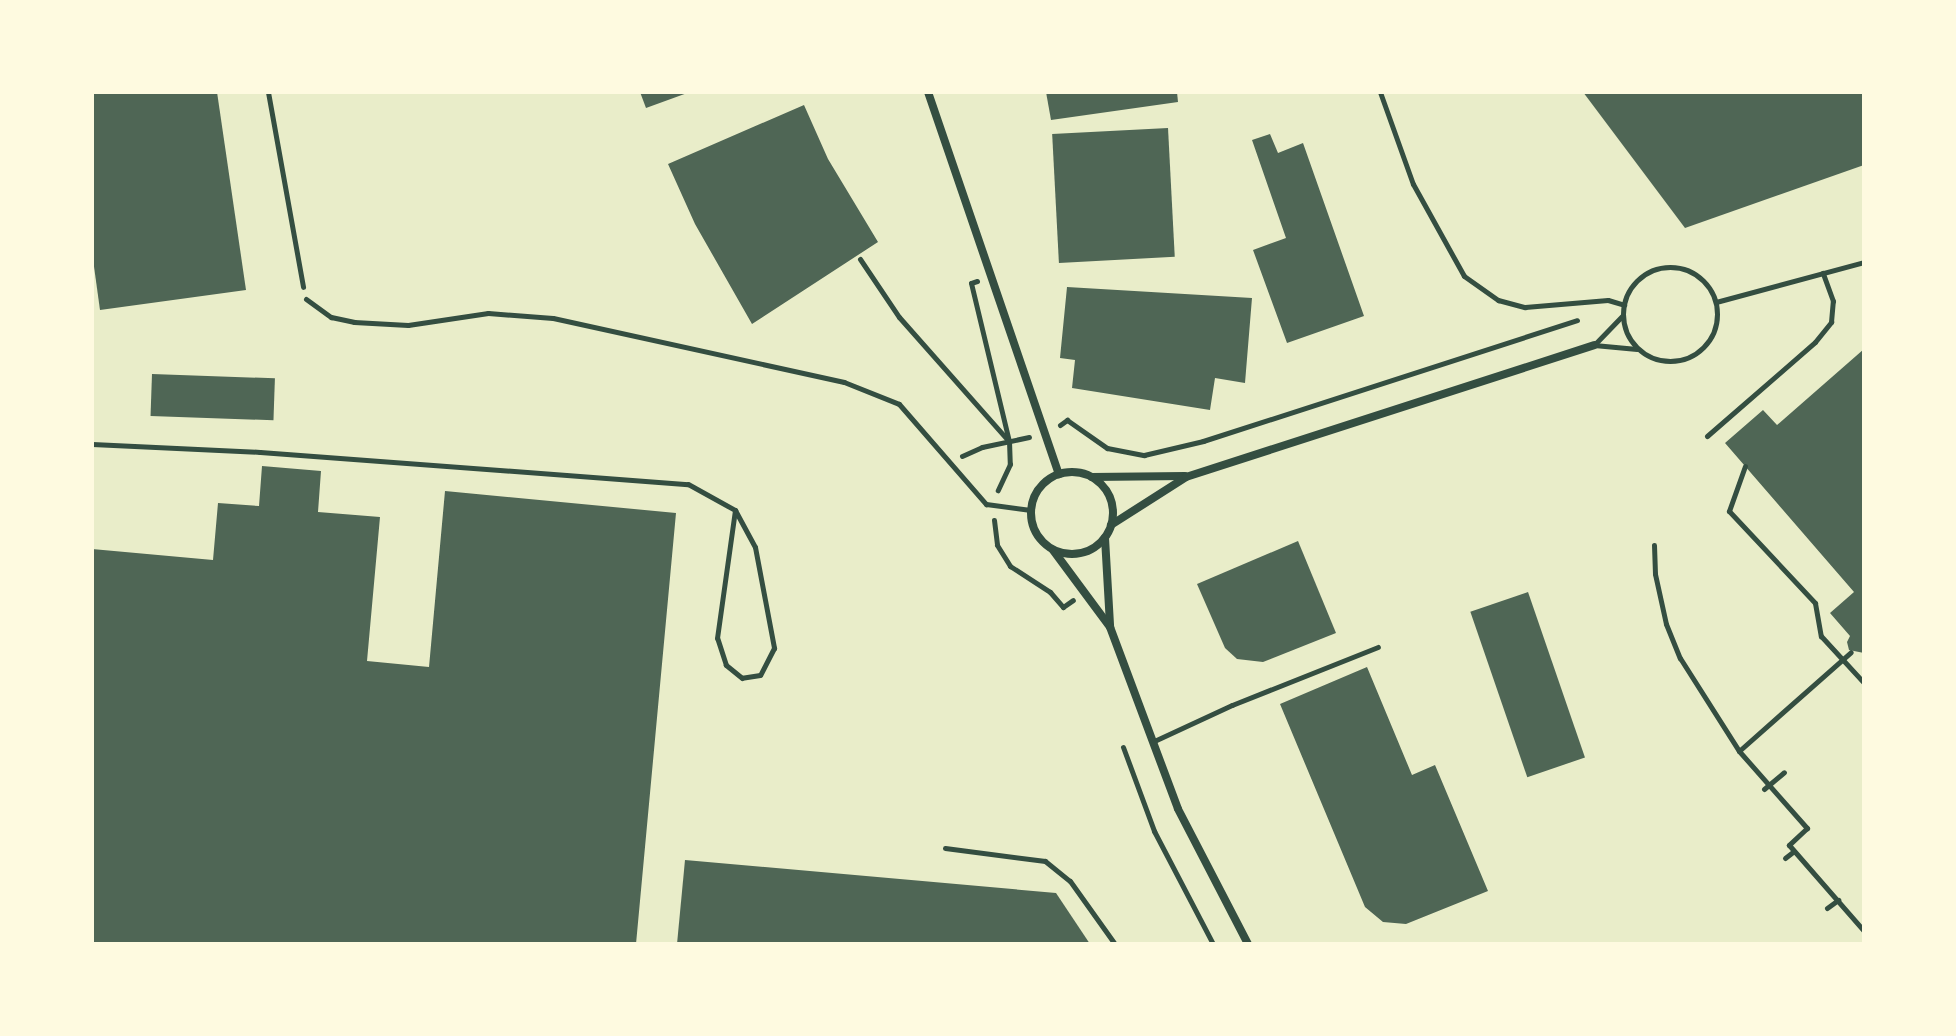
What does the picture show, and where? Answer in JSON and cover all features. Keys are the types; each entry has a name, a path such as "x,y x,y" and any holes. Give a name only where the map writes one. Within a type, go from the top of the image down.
{"street":[{"path":"928,92 989,278 1059,474"},
{"path":"1111,525 1186,477 1594,345"},
{"path":"1110,627 1105,538 1111,525 1113,508 1108,494 1092,477 1083,473 1059,474 1040,486 1031,510 1037,535 1053,550 1110,627 1178,809 1248,944"},
{"path":"1092,477 1186,477"},
{"path":"1053,550 1081,553 1105,538"}],"lane":[{"path":"1380,92 1413,184 1464,276 1498,300 1525,307 1608,300 1624,305"},
{"path":"1716,302 1864,262"},
{"path":"1594,345 1639,349 1662,360 1681,360 1699,351 1715,329 1716,302 1705,281 1694,273 1668,266 1641,277 1630,289 1623,315 1625,328 1639,349"},
{"path":"1707,436 1815,342 1831,322 1833,301 1823,273"},
{"path":"306,299 331,317 354,322 408,325 488,313 553,318 844,382 899,404 976,496 995,507 1031,510"},
{"path":"1594,345 1623,315"},
{"path":"92,444 276,453 688,484 735,510 755,547 774,648 760,675 742,678 726,665 717,638 735,510"},
{"path":"1151,742 1232,705 1378,647"},
{"path":"945,848 1045,861 1070,881 1115,944"}],"path":[{"path":"268,92 306,299"},
{"path":"860,259 899,317 1009,441"},
{"path":"989,278 971,283 1009,441 1010,464 999,481 995,507 997,545 1010,566 1050,592 1063,607 1085,592"},
{"path":"950,462 982,447 1044,435 1067,420 1107,448 1144,455 1203,441 1580,319 1594,302"},
{"path":"1745,466 1729,511 1815,603 1821,636 1864,683"},
{"path":"1654,545 1666,624 1694,686 1719,714 1728,736 1766,788 1807,828 1789,845 1864,931"},
{"path":"1739,751 1851,652"},
{"path":"1123,747 1154,831 1213,944"},
{"path":"1766,788 1784,772"},
{"path":"1785,858 1794,851"},
{"path":"1827,908 1838,900"}],"building":[{"path":"92,92 217,92 246,290 100,310 92,252"},
{"path":"640,92 690,92 646,108"},
{"path":"1046,92 1177,92 1178,102 1051,120"},
{"path":"1583,92 1864,92 1864,165 1685,228"},
{"path":"804,105 828,159 878,242 752,324 695,224 668,164"},
{"path":"1168,128 1175,257 1059,263 1052,134"},
{"path":"1270,134 1278,153 1303,143 1364,316 1287,343 1253,250 1286,238 1252,140"},
{"path":"1067,287 1252,298 1245,383 1215,378 1210,410 1072,388 1075,360 1060,358"},
{"path":"1864,349 1864,653 1849,650 1847,642 1850,636 1830,613 1854,592 1725,443 1763,410 1777,425"},
{"path":"152,374 275,378 273,420 151,416"},
{"path":"262,466 321,471 318,512 380,517 367,661 429,667 445,491 676,513 636,944 92,944 92,549 213,560 218,503 259,506"},
{"path":"1298,541 1336,633 1263,662 1237,659 1225,648 1197,584"},
{"path":"1528,592 1585,757 1527,777 1470,612"},
{"path":"1367,667 1412,775 1435,765 1488,891 1406,924 1383,922 1365,907 1280,704"},
{"path":"685,860 1056,893 1090,944 677,944"}]}
